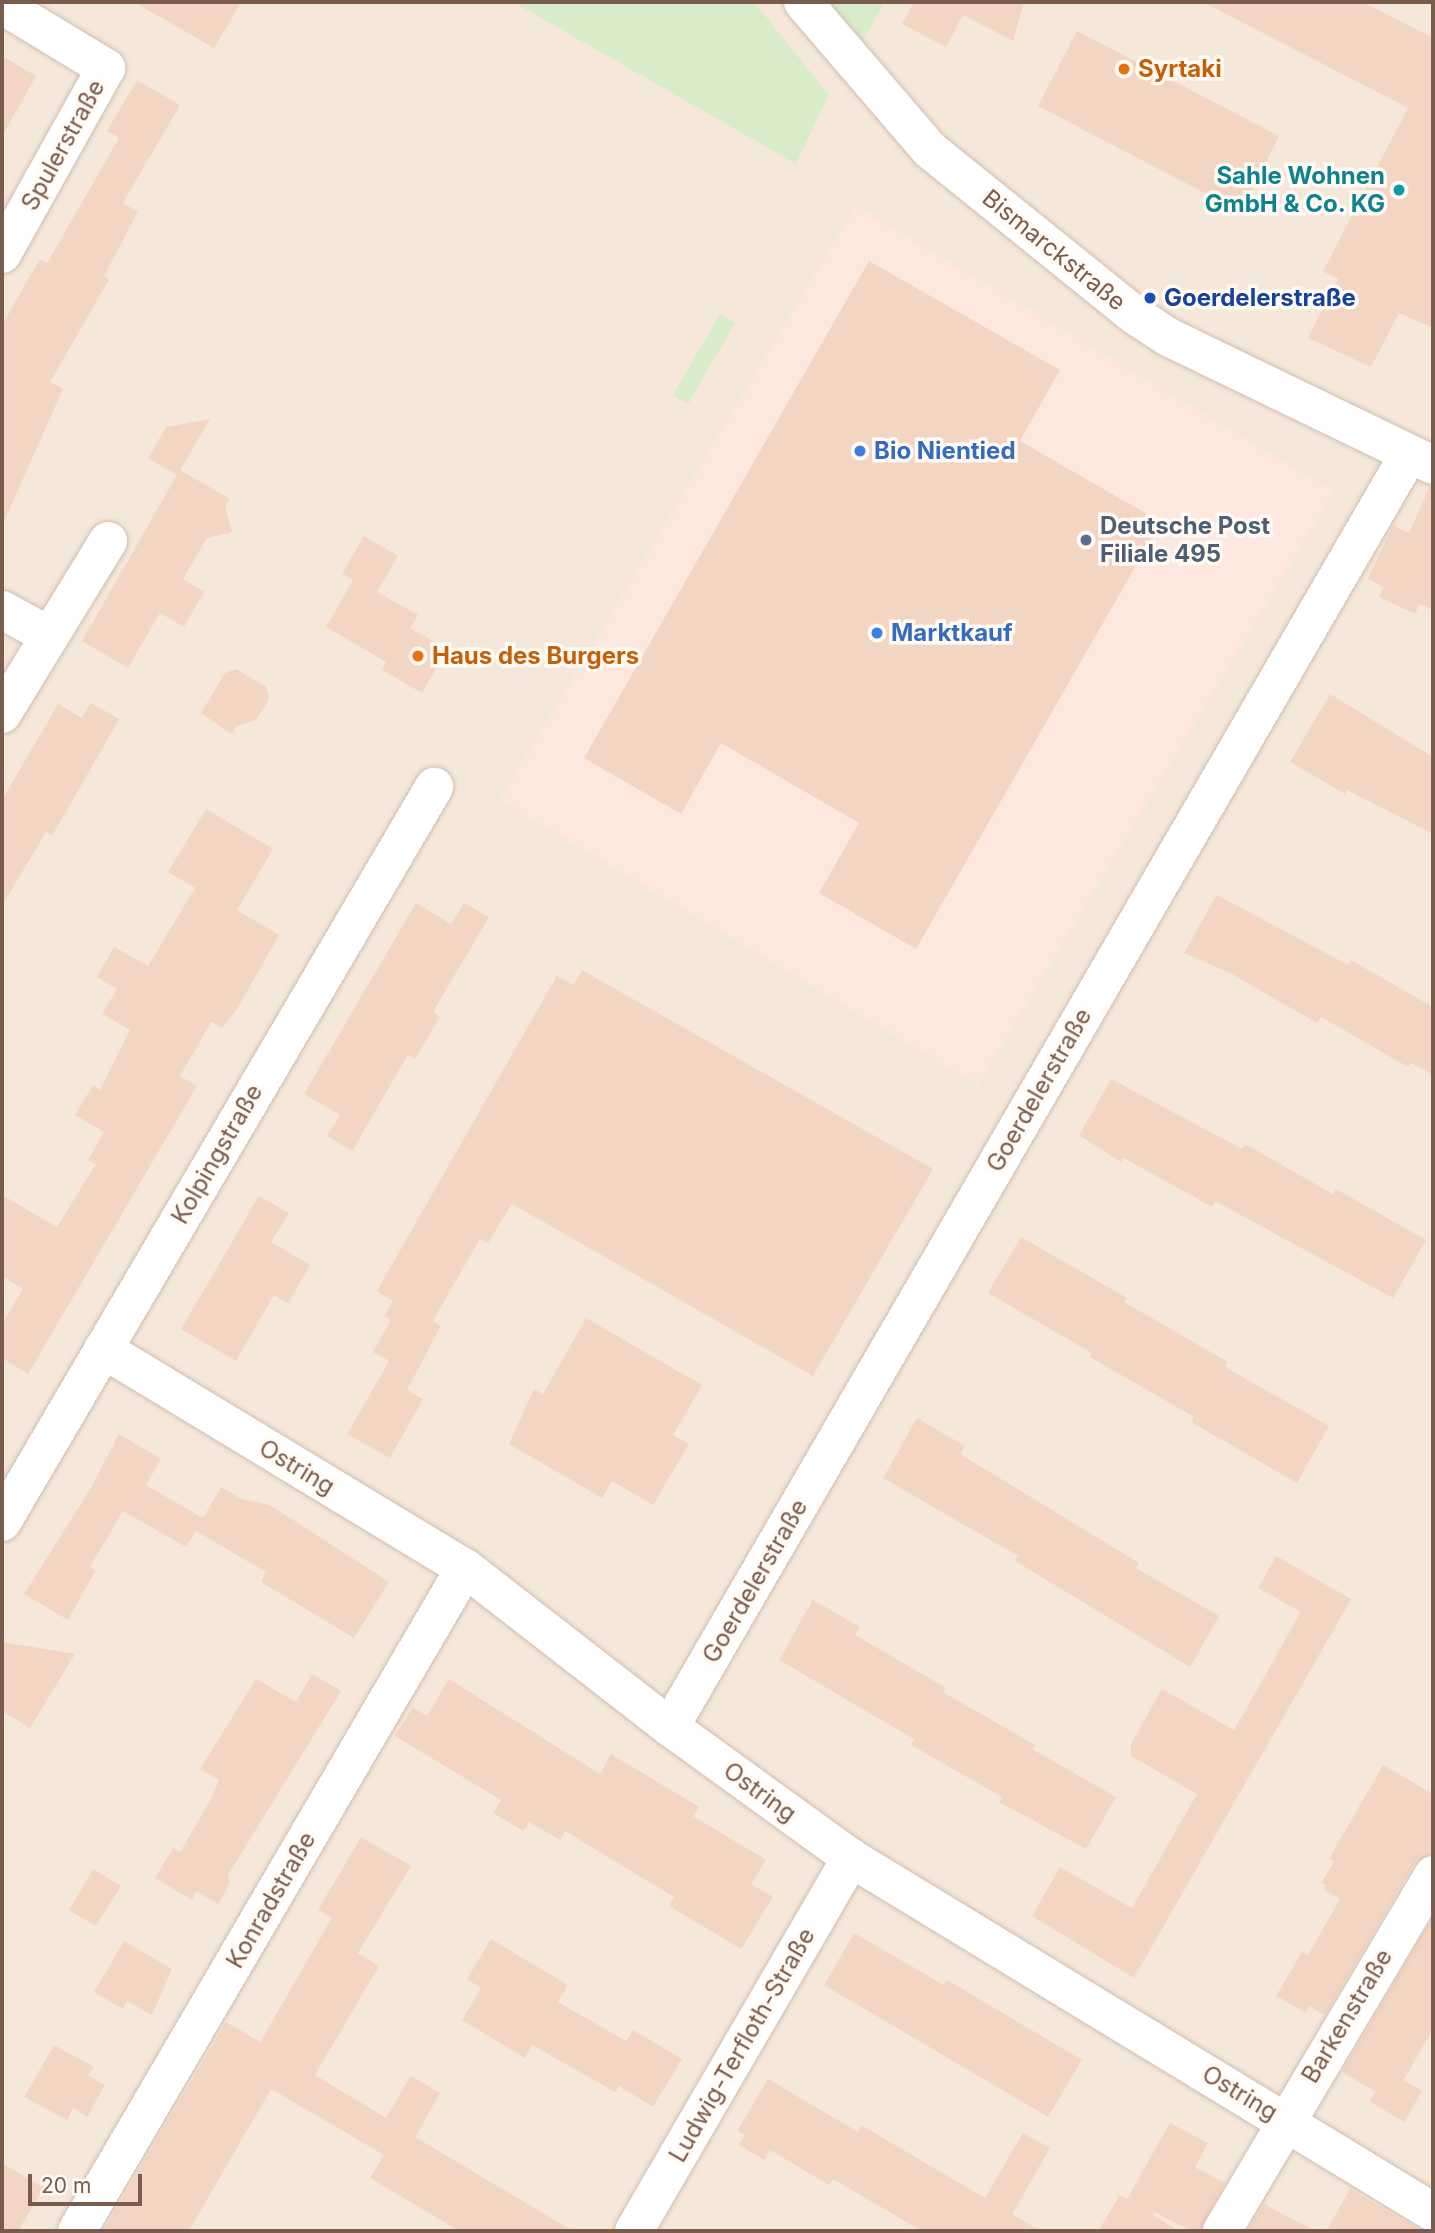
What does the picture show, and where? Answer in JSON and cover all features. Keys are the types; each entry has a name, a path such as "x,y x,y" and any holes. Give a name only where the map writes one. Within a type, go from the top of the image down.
{"street":[{"name":"Bismarckstraße","path":"803,2 930,149 1136,316 1168,337 1421,460"},
{"name":"Spulerstraße","path":"2,5 106,68 2,254"},
{"name":"Goerdelerstraße","path":"670,1727 1421,460"},
{"path":"2,714 108,541"},
{"path":"2,610 48,635"},
{"name":"Kolpingstraße","path":"2,1522 434,788"},
{"name":"Ostring","path":"103,1349 465,1568 670,1727 851,1858 1433,2212"},
{"name":"Konradstraße","path":"77,2231 465,1568"},
{"name":"Ludwig-Terfloth-Straße","path":"634,2231 851,1858"},
{"name":"Barkenstraße","path":"1222,2231 1285,2120 1433,1875"}],"shaded area":[{"path":"2,2 1433,2 1433,2231 2,2231"},
{"path":"856,206 1334,492 978,1085 500,800"}],"green space":[{"path":"513,2 754,2 829,95 796,164"},
{"path":"803,2 885,2 852,61"},
{"path":"720,314 735,323 688,404 673,395"}],"building":[{"path":"134,2 241,2 214,48"},
{"path":"914,2 1024,2 1013,41 963,15 946,47 902,24"},
{"name":"Sahle Wohnen GmbH & Co. KG","path":"1203,2 1363,2 1433,38 1433,328 1399,313 1371,367 1308,338 1338,279 1323,271 1408,108"},
{"path":"1077,31 1279,136 1241,212 1038,106"},
{"path":"2,56 36,76 2,136"},
{"path":"137,80 180,105 123,203 138,212 104,276 109,280 50,382 63,389 2,526 2,325 40,259 47,263 119,138 107,131"},
{"name":"Marktkauf","path":"869,261 1060,370 1020,441 1161,522 916,949 819,893 859,823 721,743 681,814 584,758"},
{"path":"210,419 180,470 230,499 225,506 232,532 207,538 183,579 204,592 184,627 160,613 128,668 82,641 177,475 148,458 166,427"},
{"path":"1430,486 1433,487 1433,610 1419,604 1415,614 1379,597 1384,587 1368,579 1393,525 1409,533"},
{"path":"364,536 398,556 377,592 418,615 410,628 447,649 422,693 382,670 386,662 326,627 353,580 342,574"},
{"path":"236,669 266,687 269,699 256,720 237,726 231,734 201,713 225,673"},
{"path":"1330,694 1433,757 1433,834 1347,790 1345,794 1290,762"},
{"path":"91,703 119,719 52,836 46,832 2,906 2,800 58,704 82,718"},
{"path":"206,809 273,849 237,910 279,935 237,1009 222,1028 211,1022 180,1076 197,1086 28,1374 2,1358 2,1324 23,1289 2,1276 2,1195 57,1227 96,1164 88,1160 104,1132 75,1115 93,1085 100,1090 130,1030 102,1014 117,989 97,977 114,947 148,966 195,888 168,872"},
{"path":"1217,895 1348,965 1351,960 1433,1007 1433,1075 1411,1063 1408,1067 1321,1017 1317,1023 1230,973 1184,953"},
{"path":"416,903 451,924 464,903 489,917 433,1012 440,1017 415,1059 408,1055 352,1151 327,1136 340,1115 304,1094"},
{"path":"582,970 933,1169 813,1376 512,1204 488,1243 480,1239 433,1321 441,1326 407,1390 423,1399 390,1458 347,1434 389,1361 373,1352 391,1320 384,1316 393,1301 377,1291 557,976 573,985"},
{"path":"1111,1079 1242,1149 1245,1144 1333,1194 1336,1189 1426,1240 1393,1298 1215,1201 1212,1207 1124,1158 1121,1162 1079,1135"},
{"path":"259,1196 289,1213 271,1242 310,1265 288,1303 274,1295 236,1361 181,1329"},
{"path":"1021,1237 1127,1298 1124,1302 1228,1362 1225,1367 1329,1426 1297,1483 1191,1422 1194,1417 1090,1357 1092,1353 988,1293"},
{"path":"586,1318 702,1385 673,1435 689,1444 653,1505 612,1481 602,1498 509,1444 534,1389 543,1394"},
{"path":"917,1418 965,1446 960,1454 1139,1563 1136,1568 1219,1616 1190,1667 1015,1561 1018,1556 883,1478"},
{"path":"119,1434 161,1459 146,1485 203,1518 221,1487 241,1499 270,1505 389,1582 354,1638 261,1582 266,1572 196,1531 186,1547 123,1511 90,1567 96,1570 68,1620 24,1594 91,1488"},
{"path":"1276,1556 1351,1599 1134,1978 1032,1916 1060,1867 1132,1908 1197,1794 1131,1756 1131,1744 1162,1689 1234,1730 1301,1612 1258,1588"},
{"path":"813,1600 860,1627 855,1635 946,1688 943,1692 1035,1745 1032,1749 1116,1797 1086,1849 999,1802 1002,1797 911,1745 914,1739 779,1660"},
{"path":"2,1642 75,1654 30,1728 2,1711"},
{"path":"312,1674 341,1691 228,1875 230,1883 218,1904 196,1891 192,1900 155,1878 173,1848 180,1852 211,1799 219,1780 200,1769 256,1679 296,1702"},
{"path":"449,1679 600,1774 611,1754 699,1807 693,1816 766,1860 751,1884 773,1897 741,1949 669,1906 674,1897 565,1831 560,1840 529,1822 523,1831 493,1813 501,1800 395,1736 413,1707 427,1716"},
{"path":"1383,1765 1433,1794 1433,1853 1414,1864 1325,2015 1309,2006 1306,2013 1276,1996 1302,1952 1308,1955 1340,1899 1324,1890 1326,1886 1321,1883 1334,1862 1329,1859"},
{"path":"361,1837 411,1866 358,1953 379,1966 315,2075 386,2118 411,2076 440,2093 415,2137 573,2231 459,2231 370,2178 384,2155 271,2089 189,2231 103,2231 226,2022 260,2042 332,1918 318,1910"},
{"path":"93,1869 121,1886 96,1926 69,1910"},
{"path":"1433,1917 1433,2029 1404,2080 1422,2091 1404,2122 1369,2101 1376,2092 1342,2072"},
{"path":"854,1933 944,1985 947,1980 1082,2060 1048,2117 824,1985"},
{"path":"491,1939 568,1985 558,2002 626,2041 633,2030 682,2059 653,2107 619,2086 615,2092 532,2045 525,2058 462,2020 481,1988 467,1979"},
{"path":"124,1941 172,1969 152,2015 127,2001 123,2009 94,1992"},
{"path":"54,2045 94,2067 88,2075 105,2085 87,2117 73,2108 67,2120 24,2097"},
{"path":"768,2079 858,2132 861,2125 985,2198 1023,2133 1050,2148 1012,2214 1041,2231 922,2231 833,2179 829,2185 770,2150 764,2160 739,2145 745,2135 737,2131"},
{"path":"1170,2123 1208,2143 1195,2167 1225,2183 1200,2231 1191,2231 1155,2212 1153,2215 1179,2231 1098,2231 1120,2195 1127,2199"},
{"path":"2,2163 44,2188 18,2231 2,2231"},
{"path":"1350,2189 1422,2231 1326,2231"},
{"path":"1264,2204 1315,2231 1247,2231"}],"place":[{"name":"Syrtaki","path":"1124,69"},
{"name":"Sahle Wohnen GmbH & Co. KG","path":"1399,190"},
{"name":"Goerdelerstraße","path":"1150,298"},
{"name":"Bio Nientied","path":"860,451"},
{"name":"Deutsche Post Filiale 495","path":"1086,540"},
{"name":"Marktkauf","path":"877,633"},
{"name":"Haus des Burgers","path":"418,656"}]}
